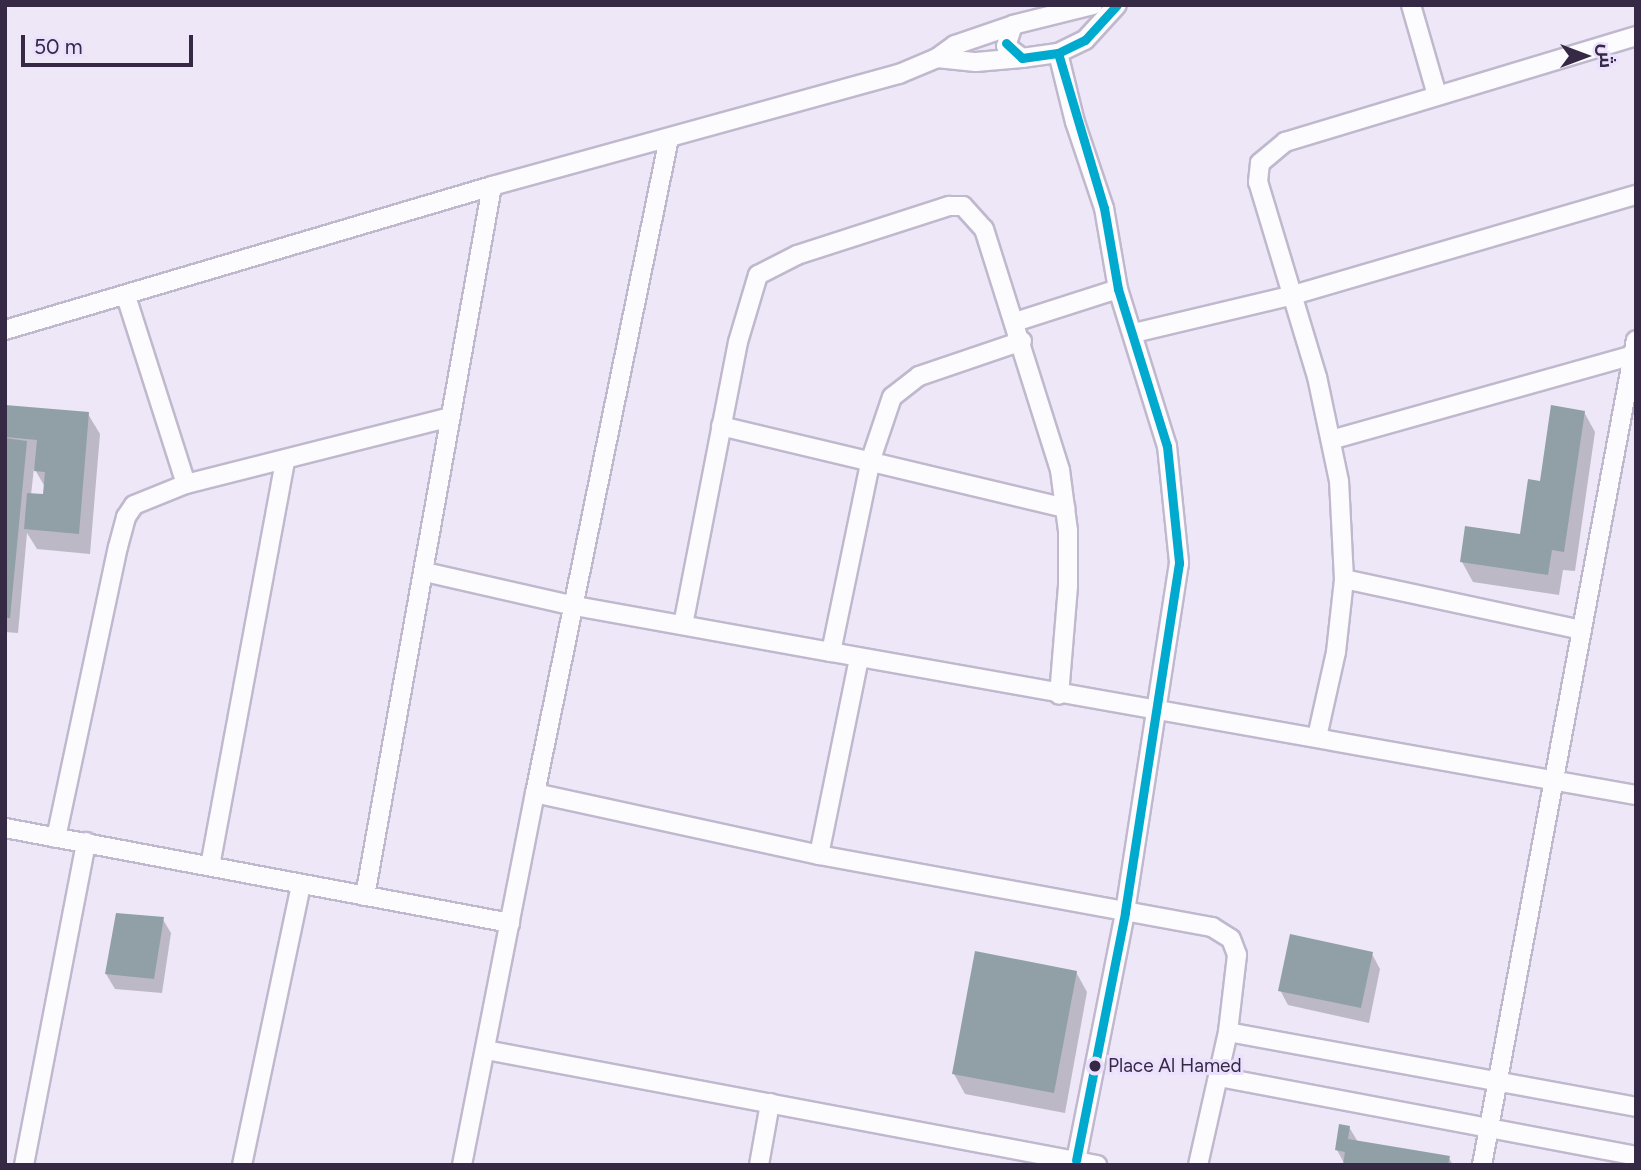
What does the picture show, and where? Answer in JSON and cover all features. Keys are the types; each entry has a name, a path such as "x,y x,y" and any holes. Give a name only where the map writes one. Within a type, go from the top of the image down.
{"street":[{"path":"5,330 492,186 886,78 937,58 955,45 1013,25 1093,5"},
{"path":"937,58 976,62 1058,53 1085,40 1117,5"},
{"path":"1410,5 1437,95"},
{"path":"1073,8 1087,21 1085,40"},
{"path":"1013,25 1006,46 1022,58"},
{"path":"1317,737 1336,652 1344,579 1339,481 1293,295 1258,182 1262,159 1285,142 1636,36"},
{"path":"1058,53 1075,122 1104,208 1118,289 1134,333 1167,446 1179,529 1177,599 1159,710 1125,913 1075,1163"},
{"path":"462,1165 669,138"},
{"path":"365,896 492,186"},
{"path":"1134,333 1293,295 1636,195"},
{"path":"683,625 721,426 755,279 765,268 785,259 949,206 963,206 984,229 1022,341 1055,452 1065,508 1068,586 1059,695"},
{"path":"1015,322 1118,289"},
{"path":"126,296 186,484"},
{"path":"831,652 871,459 886,408 903,384 1022,341"},
{"path":"1331,440 1634,348 1631,388 1582,630 1482,1165"},
{"path":"56,838 125,517 142,499 186,484 451,417"},
{"path":"721,426 871,459 1065,508"},
{"path":"209,866 285,460"},
{"path":"425,572 575,606 1059,695 1317,737 1636,795"},
{"path":"1344,579 1582,630"},
{"path":"819,855 859,658"},
{"path":"535,793 819,855 1212,928 1231,939 1237,955 1228,1032 1198,1165"},
{"path":"5,828 510,923"},
{"path":"5,1161 25,1165 86,842"},
{"path":"242,1165 301,884"},
{"path":"1228,1032 1636,1107"},
{"path":"486,1049 1075,1163 1097,1165"},
{"path":"1219,1077 1636,1156"},
{"path":"759,1165 769,1103"}],"building":[{"path":"5,405 89,412 79,534 24,529 27,493 43,494 45,472 34,471 37,440 5,437"},
{"path":"1551,405 1585,411 1564,552 1552,550 1548,575 1460,562 1465,526 1520,534 1528,479 1540,481"},
{"path":"5,438 27,441 10,618 5,618"},
{"path":"116,913 164,917 154,979 105,974"},
{"path":"1290,934 1373,952 1361,1008 1278,991"},
{"path":"975,951 1077,971 1054,1093 952,1074"},
{"path":"1339,1124 1350,1126 1348,1139 1450,1156 1448,1165 1343,1165 1345,1152 1335,1150"}],"transit line":[{"path":"1006,43 1022,58 1058,53 1085,40 1117,5"},
{"path":"1058,53 1104,208 1118,289 1167,446 1179,563 1125,913 1076,1160"}],"place":[{"name":"Place Al Hamed","path":"1095,1066"}]}
